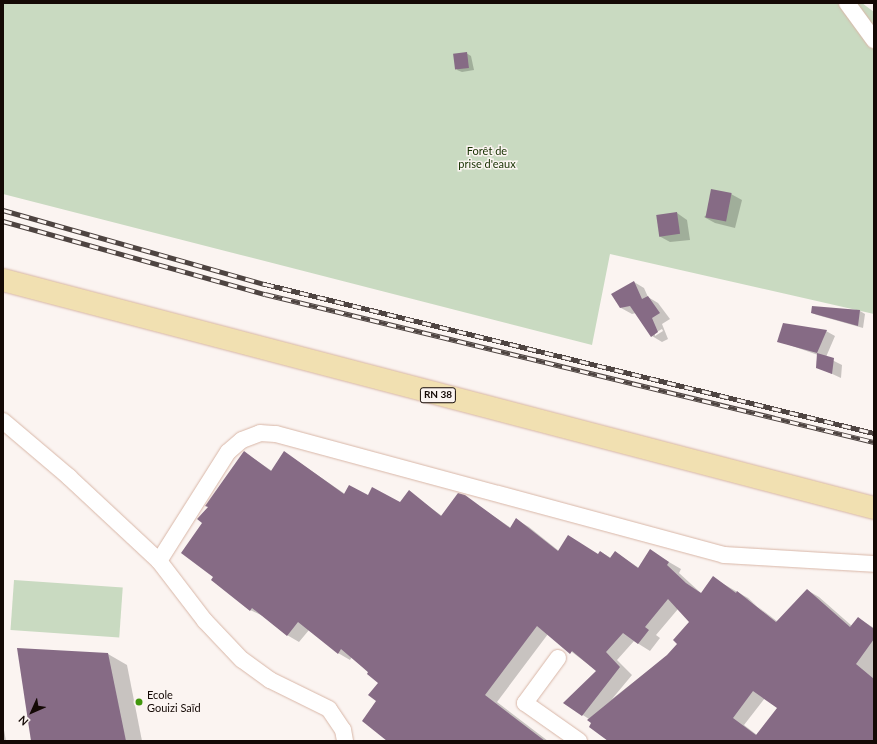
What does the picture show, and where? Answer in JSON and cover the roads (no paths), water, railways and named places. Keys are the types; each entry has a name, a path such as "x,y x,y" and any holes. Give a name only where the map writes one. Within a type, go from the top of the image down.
{"main road":[{"name":"RN 38","path":"3,280 874,508"}],"street":[{"path":"847,3 874,40"},
{"path":"3,422 69,478 159,562 205,621 242,660 270,680 329,709 343,730 345,741"},
{"path":"159,562 228,452 242,440 260,434 276,434 724,555 874,564"},
{"path":"558,658 525,703 579,741"}],"railway":[{"path":"3,210 265,284 874,433"},
{"path":"3,221 265,294 874,442"}],"place":[{"name":"Ecole Gouizi Saïd","path":"139,702"}],"park label":[{"name":"Forêt de prise d'eaux","path":"487,158"}]}
